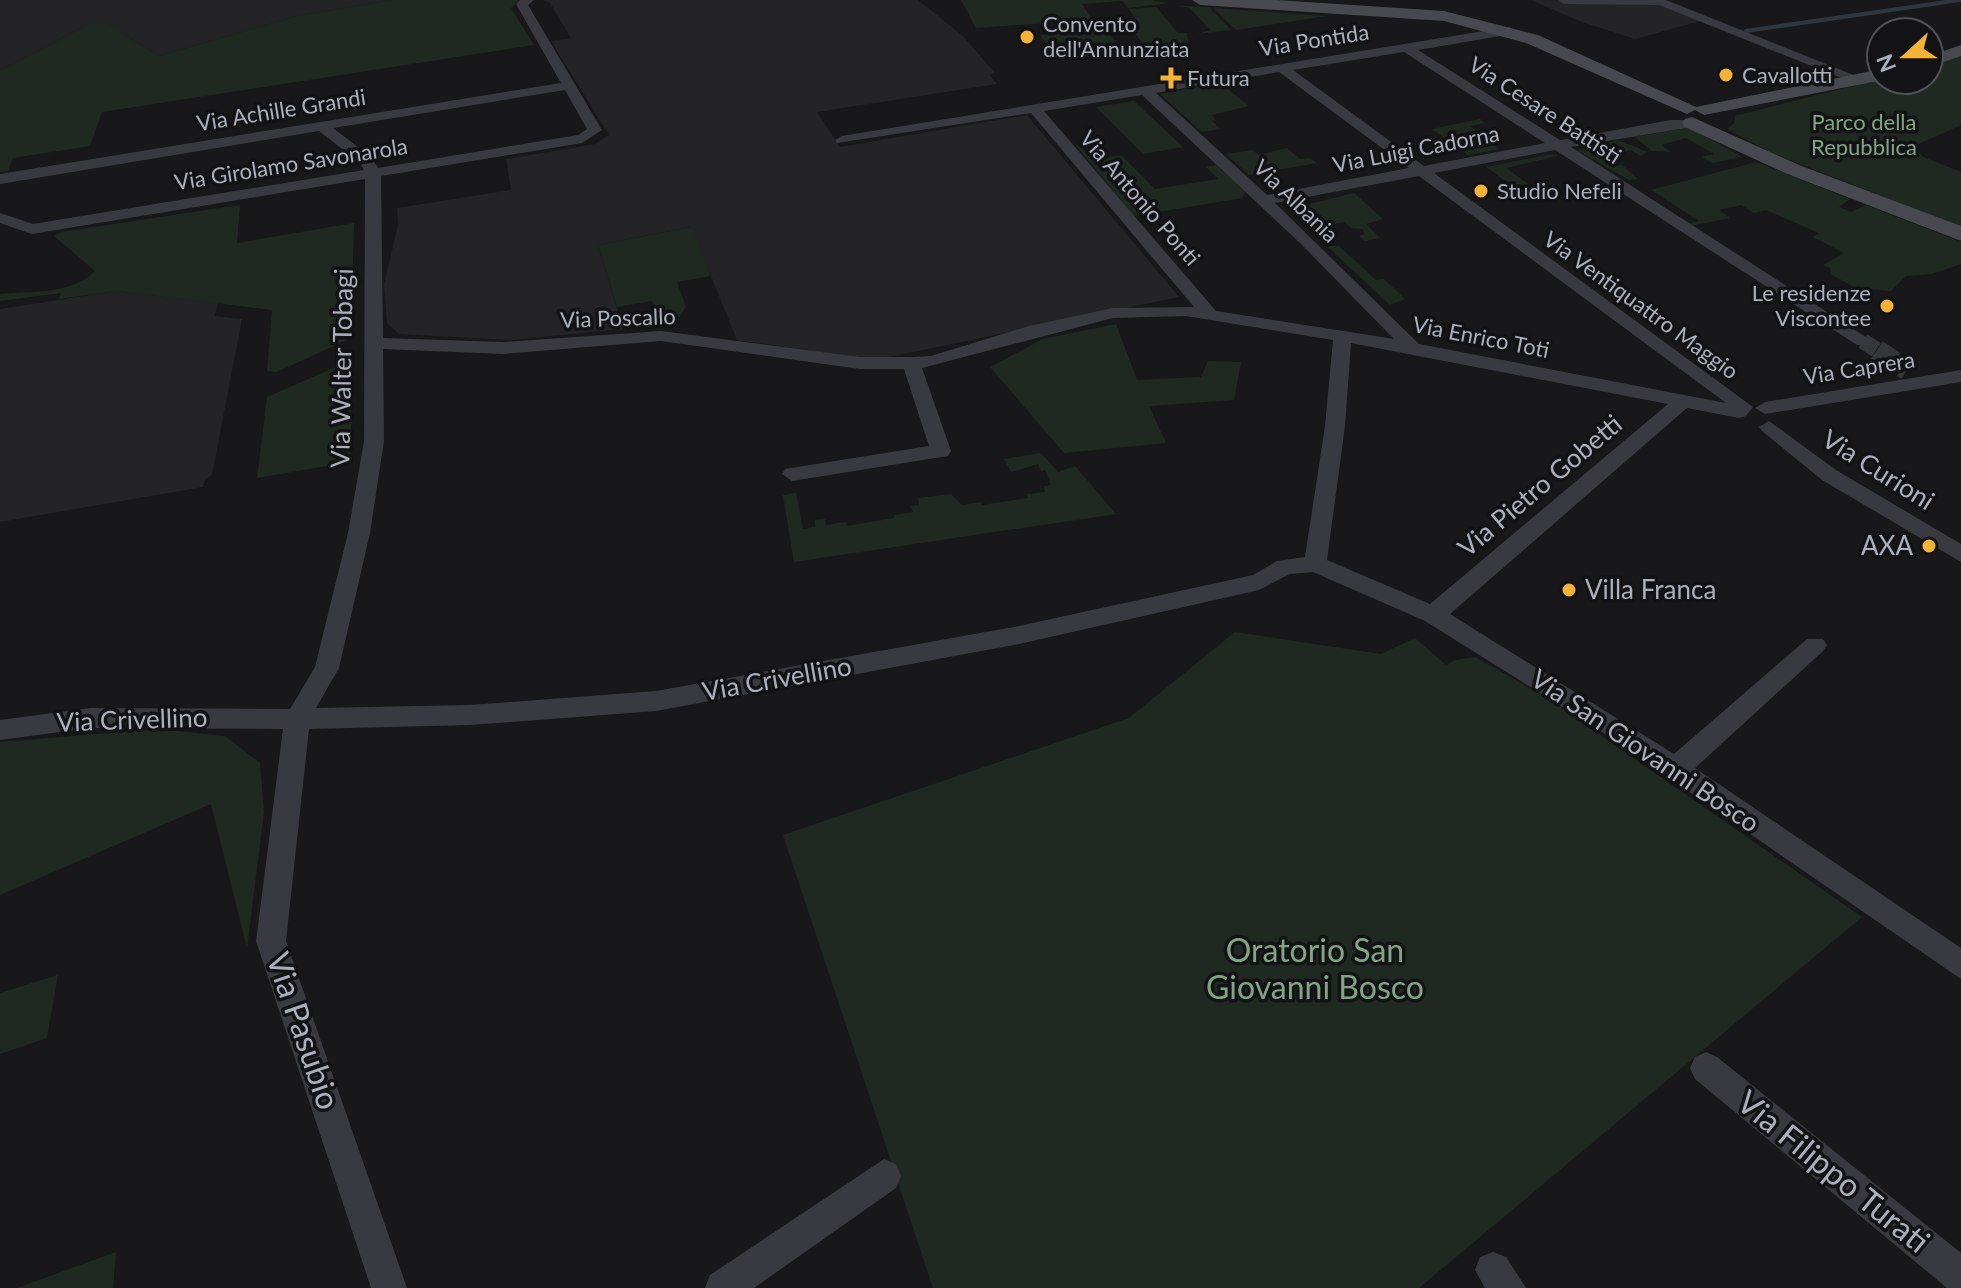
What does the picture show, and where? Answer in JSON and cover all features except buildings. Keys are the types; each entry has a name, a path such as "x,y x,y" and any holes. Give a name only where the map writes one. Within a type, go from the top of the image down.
{"street":[{"path":"528,0 522,4 570,85"},
{"path":"1200,0 1444,16 1508,31 1573,56 1697,119 1961,234"},
{"path":"1564,0 1659,1 1859,80"},
{"name":"Via Pontida","path":"842,140 1508,31"},
{"name":"Via Cesare Battisti","path":"1405,47 1863,341"},
{"name":"Via Ventiquattro Maggio","path":"1282,68 1741,409"},
{"path":"1697,119 1865,79"},
{"name":"Via Achille Grandi","path":"0,179 570,85"},
{"name":"Via Girolamo Savonarola","path":"0,218 32,229 590,135 595,130 570,85"},
{"name":"Via Albania","path":"1145,90 1264,200 1413,348"},
{"name":"Via Antonio Ponti","path":"1034,108 1212,317"},
{"name":"Via Luigi Cadorna","path":"1264,200 1697,119"},
{"path":"320,125 366,160 373,172"},
{"name":"Via Walter Tobagi","path":"297,719 327,668 359,533 374,441 373,172"},
{"name":"Via Poscallo","path":"372,343 503,348 661,336 860,363 911,363 933,361 1035,330 1113,313 1186,311 1212,317"},
{"name":"Via Enrico Toti","path":"1212,317 1413,348 1741,409"},
{"path":"1315,564 1335,426 1342,337"},
{"path":"792,474 941,451 911,363"},
{"path":"1907,370 1924,381"},
{"name":"Via Caprera","path":"1741,409 1767,418 1924,381 1961,376"},
{"name":"Via Pietro Gobetti","path":"1433,615 1684,400"},
{"name":"Via Curioni","path":"1767,418 1829,475 1961,554"},
{"name":"Via San Giovanni Bosco","path":"1315,564 1433,615 1676,769 1961,965"},
{"name":"Via Crivellino","path":"0,730 90,718 297,719 470,715 656,701 1019,635 1259,582 1285,567 1315,564"},
{"path":"1676,769 1815,645"},
{"name":"Via Pasubio","path":"297,719 271,941 389,1288"},
{"name":"Via Filippo Turati","path":"1706,1068 1961,1276"},
{"path":"723,1288 884,1176"}],"shaded area":[{"path":"0,0 392,0 297,16 159,56 125,35 87,25 0,71"},
{"path":"543,0 918,0 963,36 995,73 990,75 997,84 817,112 840,147 1027,115 1179,297 875,360 737,340 691,227 598,245 623,329 511,340 399,334 387,323 384,284 398,225 397,208 511,190 506,159 595,144 609,135 551,41 571,38 550,3"},
{"path":"1531,0 1663,1 1708,19 1635,39 1582,22"},
{"path":"116,291 218,303 215,316 242,319 212,475 205,479 203,487 0,522 0,309"}],"green space":[{"path":"392,0 519,0 511,8 534,45 102,112 90,146 13,158 8,171 0,172 0,71 87,25 104,22 159,56 297,16"},
{"path":"961,0 1151,0 1168,3 1128,8 1122,1 1082,4 1092,20 976,28"},
{"path":"1178,6 1209,7 1231,30 1197,34 1210,30 1190,8"},
{"path":"1156,7 1178,33 1187,33 1189,47 1165,47 1167,51 1149,52 1124,19 1135,18 1129,9"},
{"path":"1213,8 1327,16 1236,30"},
{"path":"1106,29 1117,43 1050,49 1040,35"},
{"name":"Parco della Repubblica","path":"1961,54 1961,125 1914,146 1923,157 1961,172 1961,227 1772,153 1727,129 1734,123 1735,116 1865,83 1865,96 1945,96 1945,60"},
{"path":"1220,83 1249,106 1212,115 1216,120 1212,121 1221,129 1202,132 1160,94"},
{"path":"1134,101 1183,147 1143,154 1096,107"},
{"path":"1480,119 1485,123 1470,126 1477,131 1458,136 1475,147 1489,143 1500,149 1468,155 1432,129"},
{"path":"1689,128 1742,157 1712,163 1702,157 1714,154 1686,138 1661,145 1671,152 1652,151 1635,137"},
{"path":"1618,140 1647,152 1641,156 1631,150 1602,157 1617,166 1622,165 1638,179 1629,180 1578,151"},
{"path":"1074,143 1096,159 1121,155 1155,189 1218,179 1206,167 1216,165 1245,191 1242,198 1134,216"},
{"path":"1287,148 1300,159 1310,158 1317,163 1249,175 1226,154 1252,150 1259,155"},
{"path":"1552,154 1558,156 1506,168 1546,197 1532,200 1486,167"},
{"path":"1756,162 1850,199 1839,207 1851,212 1866,205 1961,242 1961,264 1932,274 1906,276 1891,291 1856,288 1832,275 1830,268 1823,265 1844,253 1813,237 1819,233 1766,210 1754,213 1741,205 1719,210 1730,218 1690,226 1686,224 1699,221 1651,190"},
{"path":"1354,193 1383,219 1366,224 1380,238 1365,241 1359,236 1364,234 1363,229 1351,228 1344,222 1310,229 1290,209"},
{"path":"240,205 237,243 354,223 351,338 277,372 267,371 272,310 116,291 59,299 61,293 0,301 0,294 63,288 86,279 95,271 54,236 61,232"},
{"path":"692,227 711,276 677,282 686,307 679,317 656,308 652,301 617,307 598,245"},
{"path":"1327,246 1339,246 1376,280 1384,279 1405,299 1390,305"},
{"path":"1116,324 1137,380 1201,377 1208,361 1241,362 1234,400 1149,406 1166,443 1064,453 990,367 1043,339"},
{"path":"353,365 350,462 257,478 267,397 338,366"},
{"path":"1041,453 1058,472 1075,466 1116,514 794,562 783,495 796,493 803,529 815,527 815,520 825,519 826,525 845,522 847,526 894,518 894,515 913,512 911,506 919,505 918,498 951,494 962,505 981,502 982,505 1028,498 1027,494 1045,492 1044,486 1051,485 1045,470 1041,471 1038,464 1011,472 1004,459"},
{"name":"Oratorio San Giovanni Bosco","path":"1235,632 1381,654 1415,638 1446,665 1455,660 1475,657 1547,698 1862,917 1419,1288 933,1288 783,835 1129,718"},
{"path":"158,729 225,736 260,763 264,812 247,948 211,804 0,895 0,742"},
{"path":"58,975 47,1038 0,1054 0,993"},
{"path":"116,1252 113,1288 17,1288"}],"waterway":[{"path":"1746,31 1960,0"}],"tunnel":[{"path":"1863,341 1880,352"},
{"path":"1880,352 1907,370"}],"place":[{"name":"Convento dell'Annunziata","path":"1027,37"},
{"name":"Cavallotti","path":"1726,75"},
{"name":"Futura","path":"1171,78"},
{"name":"Studio Nefeli","path":"1481,191"},
{"name":"Le residenze Viscontee","path":"1887,306"},
{"name":"AXA","path":"1929,546"},
{"name":"Villa Franca","path":"1569,590"}]}
